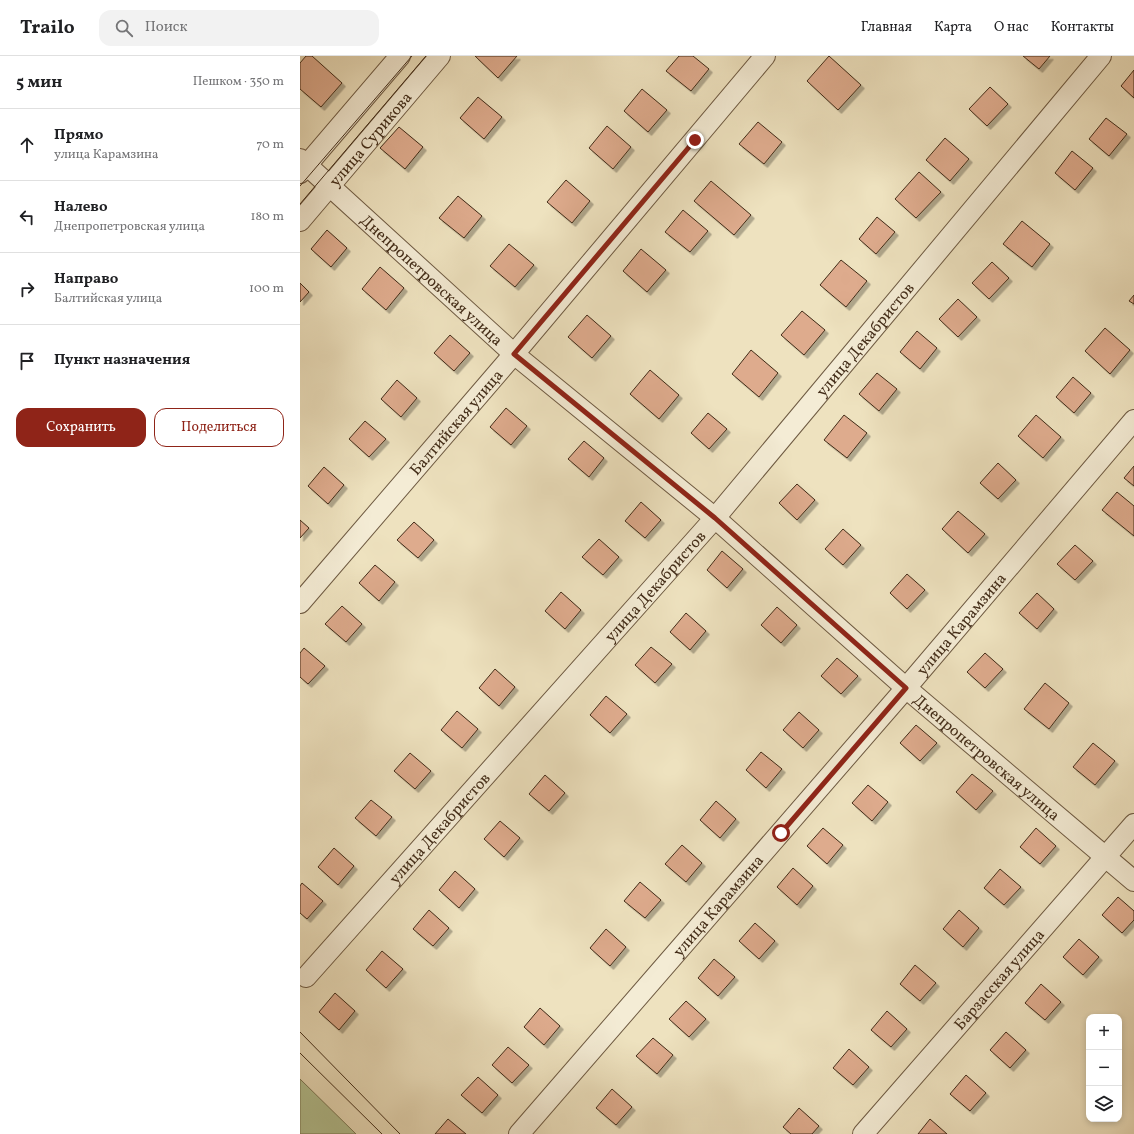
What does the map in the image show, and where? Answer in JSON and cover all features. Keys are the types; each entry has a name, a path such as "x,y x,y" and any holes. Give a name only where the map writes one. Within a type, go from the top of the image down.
{"street":[{"name":"улица Сурикова","path":"302,165 400,56"},
{"name":"улица Сурикова","path":"300,221 440,56"},
{"name":"Балтийская улица","path":"300,603 514,354 765,56"},
{"name":"улица Декабристов","path":"306,977 715,518 1101,56"},
{"name":"Днепропетровская улица","path":"302,165 330,185 514,354 715,518 906,688 1106,858 1134,880"},
{"name":"улица Карамзина","path":"519,1134 906,688 1134,420"},
{"name":"Барзасская улица","path":"863,1134 1106,858 1134,824"}],"green space":[{"path":"300,1079 356,1134 300,1134"}],"building":[{"path":"306,56 312,56 342,83 321,107 300,89 300,63"},
{"path":"475,56 517,56 498,78"},
{"path":"679,56 693,56 709,69 691,91 666,71"},
{"path":"829,56 861,85 838,110 807,81"},
{"path":"1023,56 1050,56 1039,69"},
{"path":"1134,70 1134,98 1121,86"},
{"path":"990,87 1008,104 987,126 969,109"},
{"path":"642,89 667,110 648,132 624,111"},
{"path":"478,97 502,117 484,139 460,118"},
{"path":"1106,118 1127,134 1109,156 1089,139"},
{"path":"758,122 782,142 764,164 739,144"},
{"path":"607,126 631,147 613,169 589,148"},
{"path":"399,127 423,147 405,169 380,148"},
{"path":"945,138 969,159 950,181 926,160"},
{"path":"1072,151 1093,168 1075,190 1055,173"},
{"path":"919,172 941,192 916,218 895,199"},
{"path":"566,180 590,201 572,223 547,202"},
{"path":"711,181 751,215 734,235 694,201"},
{"path":"458,196 482,216 464,238 439,218"},
{"path":"683,210 708,231 690,252 665,232"},
{"path":"877,217 895,232 876,254 859,239"},
{"path":"1022,221 1050,244 1032,267 1003,244"},
{"path":"327,230 347,248 331,267 311,249"},
{"path":"509,244 534,265 515,287 490,266"},
{"path":"641,249 666,270 647,292 623,271"},
{"path":"841,260 867,281 846,307 820,285"},
{"path":"992,262 1009,278 989,299 972,283"},
{"path":"380,267 404,288 386,310 362,289"},
{"path":"300,283 309,292 300,302"},
{"path":"1134,295 1134,304 1129,301"},
{"path":"958,299 977,317 958,337 939,319"},
{"path":"802,311 825,330 804,355 781,335"},
{"path":"587,315 611,336 592,358 568,337"},
{"path":"1105,328 1130,350 1110,374 1085,351"},
{"path":"917,331 937,348 920,369 900,352"},
{"path":"450,335 470,353 454,371 434,353"},
{"path":"751,350 778,373 759,397 732,374"},
{"path":"650,370 679,395 659,419 630,394"},
{"path":"877,373 897,389 879,411 859,394"},
{"path":"1073,377 1091,393 1074,413 1056,397"},
{"path":"397,380 417,398 401,417 381,399"},
{"path":"506,408 527,426 511,445 490,427"},
{"path":"708,413 727,429 709,449 691,433"},
{"path":"844,415 867,433 847,458 824,440"},
{"path":"1036,415 1061,437 1043,458 1018,436"},
{"path":"365,421 386,439 369,457 349,439"},
{"path":"584,441 604,458 589,477 568,459"},
{"path":"998,463 1016,480 998,499 980,483"},
{"path":"1134,466 1134,486 1124,478"},
{"path":"324,467 344,485 328,504 308,486"},
{"path":"797,484 815,500 797,520 779,503"},
{"path":"1117,492 1134,506 1134,536 1102,510"},
{"path":"641,502 661,520 645,538 625,521"},
{"path":"958,511 985,534 968,553 942,529"},
{"path":"300,520 309,528 300,538"},
{"path":"414,522 434,540 418,558 397,540"},
{"path":"843,529 861,545 843,565 825,549"},
{"path":"599,539 619,557 603,575 582,557"},
{"path":"1075,545 1093,561 1075,580 1057,564"},
{"path":"722,551 743,569 727,588 707,570"},
{"path":"375,565 395,582 379,601 359,583"},
{"path":"907,574 925,590 907,609 890,593"},
{"path":"561,592 581,610 565,629 545,611"},
{"path":"1037,593 1054,609 1037,629 1019,613"},
{"path":"342,606 362,624 346,642 325,624"},
{"path":"777,607 797,625 781,643 761,625"},
{"path":"686,613 706,631 690,650 670,632"},
{"path":"651,647 672,664 655,683 635,665"},
{"path":"304,648 325,666 308,684 300,677 300,653"},
{"path":"985,653 1003,669 985,688 967,672"},
{"path":"837,658 858,676 841,694 821,676"},
{"path":"495,669 515,687 499,706 479,688"},
{"path":"1045,683 1069,703 1049,729 1024,709"},
{"path":"606,696 627,714 610,733 590,715"},
{"path":"457,711 478,729 462,748 441,730"},
{"path":"799,712 819,730 803,748 783,730"},
{"path":"916,725 937,743 920,761 900,743"},
{"path":"1093,743 1115,761 1095,785 1073,767"},
{"path":"761,752 782,769 766,788 746,770"},
{"path":"410,753 431,771 415,789 394,771"},
{"path":"972,774 993,791 976,810 956,792"},
{"path":"545,775 565,793 549,811 529,794"},
{"path":"868,785 888,802 872,821 852,803"},
{"path":"371,800 392,817 376,836 355,818"},
{"path":"716,801 736,819 720,838 700,820"},
{"path":"500,821 520,838 504,857 484,839"},
{"path":"823,828 843,845 827,864 807,846"},
{"path":"1036,828 1056,846 1040,864 1020,847"},
{"path":"682,845 702,863 686,882 665,864"},
{"path":"334,848 354,866 338,885 318,867"},
{"path":"793,868 813,886 797,905 777,887"},
{"path":"1000,869 1021,887 1004,905 984,888"},
{"path":"455,871 475,889 459,908 439,890"},
{"path":"640,882 661,900 645,918 624,901"},
{"path":"302,883 323,901 307,919 300,913 300,886"},
{"path":"1118,897 1134,911 1134,920 1122,933 1102,915"},
{"path":"429,910 449,928 433,946 413,929"},
{"path":"959,910 979,928 963,947 943,929"},
{"path":"755,923 775,941 759,959 739,941"},
{"path":"606,929 626,947 610,966 590,948"},
{"path":"1079,939 1099,957 1083,975 1063,957"},
{"path":"382,951 403,969 386,988 366,970"},
{"path":"714,959 735,977 718,996 698,978"},
{"path":"915,965 936,983 920,1001 900,984"},
{"path":"1041,984 1061,1002 1045,1020 1025,1003"},
{"path":"335,993 355,1011 339,1030 319,1012"},
{"path":"686,1001 706,1019 689,1037 669,1019"},
{"path":"540,1008 560,1026 544,1045 524,1027"},
{"path":"887,1011 907,1029 891,1047 871,1030"},
{"path":"1006,1032 1026,1050 1010,1068 990,1050"},
{"path":"653,1038 673,1055 657,1074 636,1056"},
{"path":"508,1047 529,1065 512,1083 492,1065"},
{"path":"849,1049 869,1067 853,1085 833,1068"},
{"path":"966,1075 986,1093 970,1111 950,1094"},
{"path":"478,1077 498,1095 482,1113 461,1095"},
{"path":"612,1089 632,1107 616,1125 596,1108"},
{"path":"799,1108 819,1126 812,1134 791,1134 783,1127"},
{"path":"448,1119 466,1134 435,1134"},
{"path":"930,1119 947,1134 918,1134"}],"tram line":[{"path":"300,186 412,56"},
{"path":"300,204 426,56"},
{"path":"300,1032 400,1134"},
{"path":"300,1053 382,1134"}],"route":[{"path":"695,140 514,354 715,518 906,688 781,833"}]}
